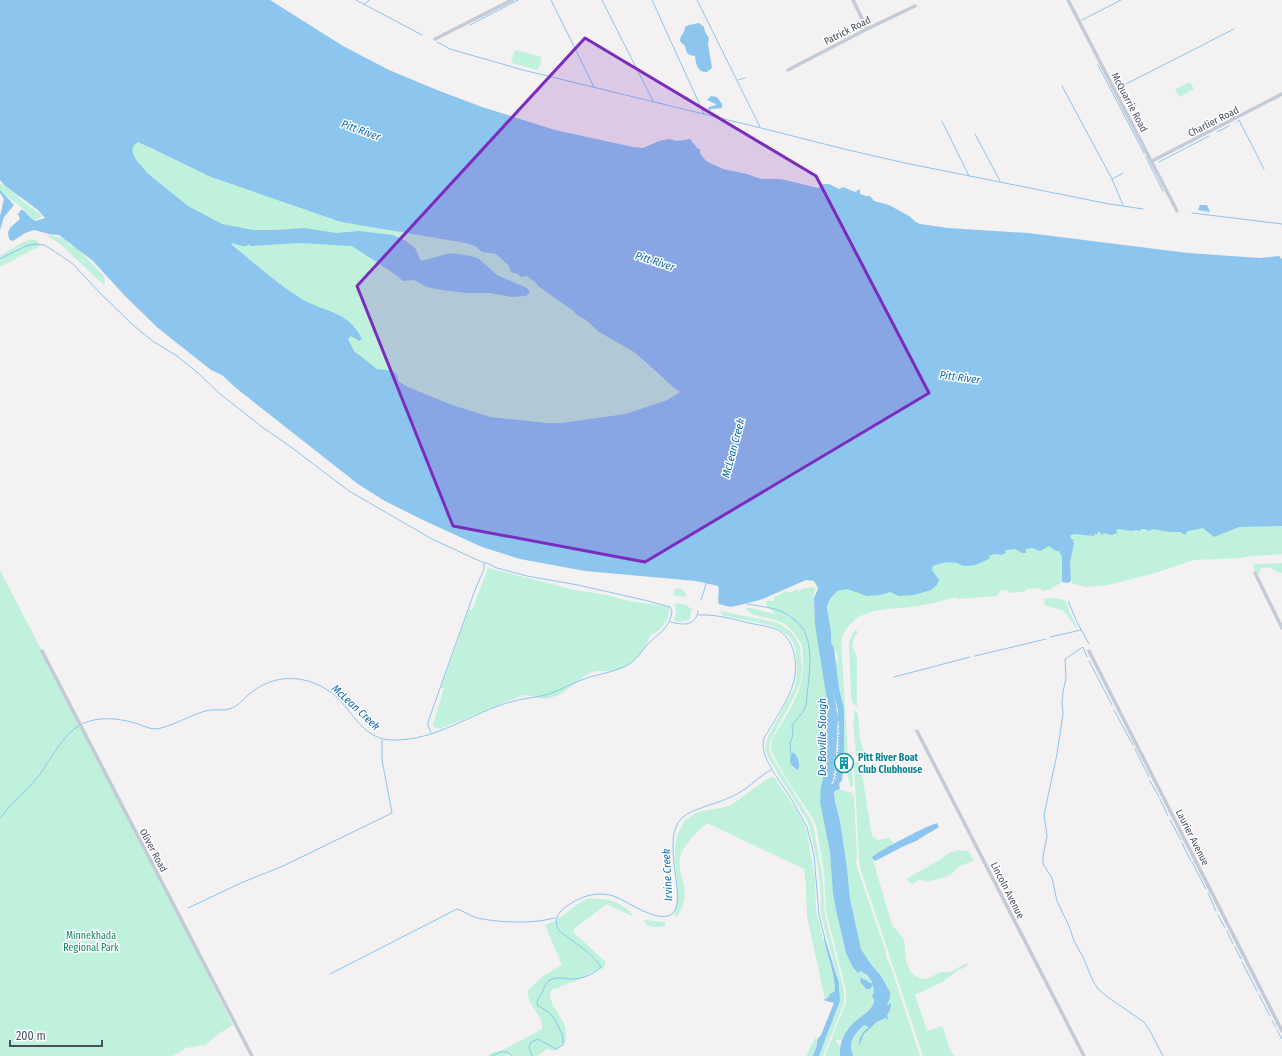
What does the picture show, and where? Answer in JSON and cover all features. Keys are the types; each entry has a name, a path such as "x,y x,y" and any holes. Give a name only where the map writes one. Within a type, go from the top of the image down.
{"street":[{"path":"435,39 512,0"},
{"path":"853,0 867,29"},
{"name":"McQuarrie Road","path":"1068,0 1177,211"},
{"name":"Patrick Road","path":"788,70 915,6"},
{"name":"Charlier Road","path":"1152,161 1282,94"},
{"path":"1254,573 1282,628"},
{"name":"Oliver Road","path":"42,651 252,1056"},
{"name":"Laurier Avenue","path":"1089,651 1282,1031"},
{"name":"Lincoln Avenue","path":"918,731 1084,1056"}],"highlighted area":[{"path":"585,38 816,176 929,393 645,562 453,526 357,286"}],"green space":[{"path":"515,50 542,57 538,70 511,63"},
{"path":"1190,82 1194,89 1179,97 1175,89"},
{"path":"114,126 149,148 211,177 341,222 465,243 582,282 646,364 680,392 667,400 625,414 561,423 491,417 424,401 347,355 206,235 138,164"},
{"path":"0,183 43,216 36,220 32,219 21,207 0,191"},
{"path":"49,234 66,240 69,245 76,247 104,276 105,285 60,244 49,237"},
{"path":"32,239 38,241 40,246 0,267 0,256 21,243"},
{"path":"1282,485 1282,554 1194,560 1155,573 1108,585 1085,587 1072,583 1070,571 1069,527"},
{"path":"1072,515 1062,573 1062,582 1051,589 1042,591 1041,588 1026,589 1026,591 1010,593 1008,590 1001,590 998,595 995,596 959,599 955,597 918,606 884,609 864,614 847,628 841,639 848,757 844,760 844,709 839,688 836,663 838,658 831,642 831,630 828,614 828,605 837,591"},
{"path":"1282,563 1282,573 1265,567 1261,568 1259,573 1256,573 1253,565 1256,564"},
{"path":"488,568 575,590 607,595 629,601 669,607 669,614 663,626 650,636 640,655 621,668 614,671 596,671 590,673 566,691 549,698 523,695 440,729 434,727 433,724 444,688 441,688 469,609 472,610"},
{"name":"Minnekhada Regional Park","path":"0,570 213,981 211,982 233,1025 205,1045 186,1048 172,1056 0,1056"},
{"path":"676,588 681,589 686,593 686,597 673,595"},
{"path":"804,588 815,588 814,611 827,700 827,752 820,802 830,852 836,910 846,953 854,970 856,972 860,971 873,983 870,983 862,977 861,983 867,989 870,989 873,985 874,993 872,996 873,1002 867,1012 849,1027 842,1040 835,1040 840,1047 840,1056 825,1056 846,1003 846,990 826,911 824,871 816,825 782,772 771,747 773,738 794,702 800,687 803,670 802,647 795,634 783,623 752,614 746,609 751,608 775,614 771,609 766,608 766,602 770,600 773,602 775,597 786,591 790,593 797,589 799,591","holes":["792,753 799,763 798,770 792,768 790,759"]},
{"path":"1044,598 1061,599 1066,601 1078,629 1063,611 1045,605"},
{"path":"675,603 684,604 692,609 689,620 679,622 674,620 676,612"},
{"path":"720,611 778,623 790,631 800,647 802,670 800,684 770,741 769,750 813,824 822,874 825,915 844,990 844,1003 823,1056 819,1056 839,1005 840,986 821,915 820,882 816,856 808,822 778,774 767,755 765,748 768,737 795,687 797,672 796,651 789,636 774,626 722,615"},
{"path":"856,630 858,632 854,637 852,646 857,657 857,707 852,702 851,695 849,643"},
{"path":"855,711 858,714 860,739 863,749 863,756 860,757 856,754 853,722"},
{"path":"858,761 861,768 872,836 878,840 889,838 894,844 872,857 892,925 904,939 906,961 911,973 919,978 927,979 941,972 950,972 969,962 966,967 958,970 944,981 915,995 927,1031 942,1026 950,1049 955,1056 923,1056 861,871 859,862 854,765"},
{"path":"850,766 851,769 849,772 852,771 852,787 850,786 847,771"},
{"path":"770,777 774,777 801,818 807,832 815,880 816,910 834,981 835,991 830,994 828,999 825,999 807,916 804,869 707,823 692,837 681,854 680,870 685,892 682,908 676,917 674,913 677,904 678,892 675,846 677,836 685,820 698,812 730,806"},
{"path":"841,790 852,793 854,796 857,855 856,864 920,1056 853,1056 851,1047 853,1039 858,1032 864,1025 869,1026 861,1034 859,1041 861,1043 866,1032 874,1025 886,1018 889,1021 887,1016 892,1004 887,1005 890,998 890,992 881,976 861,949 850,899 840,821 834,793"},
{"path":"959,850 968,851 974,860 956,868 954,872 948,876 926,882 921,879 912,884 906,879 949,853"},
{"path":"587,899 612,901 623,906 633,915 632,916 607,904 575,928 573,932 606,962 604,968 552,990 550,994 552,1003 565,1026 565,1042 556,1051 547,1049 537,1056 488,1056 491,1053 503,1050 542,1029 540,1019 528,996 528,990 543,976 562,965 545,925 556,920"},
{"path":"644,920 664,922 665,926 649,926"},
{"path":"816,1037 817,1044 813,1056 806,1056"}],"sand":[{"path":"806,580 814,581 817,585 817,591 814,598 815,588 801,583"}],"water":[{"name":"Pitt River","path":"0,0 270,0 343,46 389,70 482,107 555,130 633,147 643,148 659,141 669,139 677,141 690,139 698,149 700,149 700,153 706,161 723,169 747,174 761,179 781,179 818,188 823,184 829,184 839,189 843,187 855,192 860,189 860,194 870,196 874,201 889,205 920,224 948,228 1028,233 1188,253 1260,258 1279,256 1282,259 1282,526 1239,527 1214,537 1203,528 1188,531 1185,535 1180,532 1169,532 1153,529 1149,531 1141,529 1140,531 1131,531 1118,529 1116,530 1118,536 1116,533 1112,535 1104,533 1102,535 1099,531 1097,533 1099,534 1094,534 1095,536 1075,534 1070,535 1071,539 1075,541 1072,541 1074,543 1070,563 1071,581 1068,583 1062,582 1062,557 1059,551 1056,551 1049,546 1040,551 1033,548 1026,549 1026,553 1022,553 1015,549 1005,550 1006,553 989,556 990,558 979,564 965,566 951,562 933,566 932,570 939,580 937,585 931,590 914,595 899,596 890,592 880,595 867,596 847,589 837,591 830,599 827,607 831,631 831,643 834,648 839,688 844,709 844,760 842,780 839,784 840,789 834,793 835,801 840,821 850,899 861,949 881,976 890,992 890,998 887,1005 889,1005 890,1002 891,1006 887,1016 889,1021 886,1018 877,1022 864,1034 859,1046 861,1035 869,1027 864,1025 853,1039 851,1046 853,1056 840,1056 841,1044 845,1033 871,1008 874,1002 872,995 874,993 873,985 870,989 866,989 861,983 860,977 870,983 873,983 867,975 860,971 858,973 853,968 846,953 833,893 830,852 820,802 827,752 827,700 815,625 814,598 818,589 814,581 806,580 760,600 731,607 719,604 718,586 696,581 585,571 520,559 482,547 425,521 385,501 358,484 236,388 222,375 211,370 158,328 126,297 93,261 59,235 34,230 25,233 13,241 10,240 8,236 9,230 20,219 18,214 21,210 36,221 45,218 38,210 4,185 0,180","holes":["138,142 211,177 341,222 465,243 475,246 482,252 496,254 509,266 511,272 518,274 521,277 527,276 538,286 586,320 599,332 634,352 680,392 667,400 625,414 561,423 548,423 491,417 452,405 408,387 398,381 398,376 393,371 377,369 354,351 348,339 351,336 359,341 362,339 356,329 349,322 341,316 315,306 297,296 280,284 231,243 243,246 249,244 250,246 299,243 352,246 403,281 414,280 427,287 466,293 489,293 511,297 526,296 530,292 527,288 497,275 478,258 450,253 421,261 415,248 406,241 393,235 359,231 336,233 304,228 253,230 222,224 188,206 147,173 135,158 132,150"]},
{"path":"699,23 704,27 709,38 708,44 712,68 707,72 699,69 695,56 687,53 685,46 680,41 685,27"},
{"path":"711,96 717,97 722,104 722,108 709,110 709,107 716,105 707,100"},
{"path":"0,190 14,205 4,217 0,230 0,216 4,199 0,193"},
{"path":"1200,205 1207,205 1210,212 1198,210"},
{"path":"793,752 798,761 798,770 790,762 790,757"},
{"path":"937,823 939,827 916,841 875,861 873,859 872,857 884,849"},
{"path":"825,938 839,983 840,1001 819,1056 813,1056 817,1045 817,1040 821,1035 834,1003 823,1000 828,998 830,994 835,991 834,978"}],"pier":[{"path":"833,693 838,709 838,718 837,710 835,710 837,709"},
{"path":"838,718 838,722 841,722 838,723 838,730 841,731 838,731 841,734 838,734 838,736 841,737 838,737 840,740 838,740 838,742 840,742 838,745 840,745 838,748 840,748 838,751 840,751 837,752 837,754 840,754 837,755 838,760 836,769 834,768 836,759 833,758 836,757"},
{"path":"836,769 839,770 836,770 838,773 836,773 835,775 837,776 835,776 835,778 837,779 834,779 833,784 830,783 832,783 834,777 832,774 835,772 833,771"}],"waterway":[{"path":"356,0 422,35"},
{"path":"364,4 370,0"},
{"path":"470,25 518,0"},
{"path":"551,0 594,87"},
{"path":"602,0 653,101"},
{"path":"652,0 704,114"},
{"path":"697,0 760,127"},
{"path":"1082,20 1121,0"},
{"path":"1122,86 1234,29"},
{"path":"437,42 450,49 523,70 844,149 905,163 1109,204 1143,209"},
{"path":"1098,65 1144,153"},
{"path":"738,80 745,78"},
{"path":"1062,86 1112,179 1123,205"},
{"path":"1237,122 1239,120 1264,169"},
{"path":"942,121 969,176"},
{"path":"1217,132 1229,126"},
{"path":"975,134 1000,181"},
{"path":"1159,162 1209,136"},
{"path":"1146,157 1163,191"},
{"path":"1112,179 1123,173"},
{"path":"1192,213 1282,224"},
{"path":"0,259 26,246 35,244 44,245 51,249 73,264 133,325 154,342 177,356 219,393 262,427 349,491 432,539 497,568 527,576 578,585 644,600 670,607 672,611 671,617 664,629 648,644 634,661 626,666 585,679 549,694 510,702 453,726 424,736 409,739 393,740 377,737 365,729 341,701 328,690 313,682 300,679 284,679 269,682 248,695 235,707 227,710 204,711 157,729 151,729 128,721 114,719 100,719 86,722 74,729 68,735 38,777 0,818"},
{"path":"431,733 428,722 475,590 484,569 484,563"},
{"name":"McLean Creek","path":"701,600 707,581"},
{"path":"1068,601 1089,644"},
{"path":"747,604 775,609 788,615 800,625 807,639 810,658 807,703 792,725 793,735 790,743 791,756"},
{"name":"McLean Creek","path":"671,622 688,624 694,620 698,611"},
{"name":"Irvine Creek","path":"532,1056 529,1047 531,1042 538,1039 556,1049 563,1045 562,1034 553,1017 537,1005 538,999 547,983 556,978 576,979 584,977 592,974 601,967 591,955 558,929 556,920 560,912 579,899 586,896 601,894 616,897 644,911 659,916 672,914 676,907 678,896 673,854 673,840 676,828 682,818 687,814 736,794 772,769 765,754 763,742 792,688 796,667 794,652 791,645 782,633 773,628 724,617 698,615"},
{"path":"1050,637 1081,630"},
{"path":"975,656 1046,639"},
{"path":"1087,657 1083,647 1065,659 1066,678 1062,703 1063,714 1057,754 1044,815 1047,836 1043,864 1052,878 1057,901 1093,981 1098,989 1109,998 1144,1022 1163,1056"},
{"path":"894,677 970,657"},
{"path":"1089,661 1112,705"},
{"path":"1114,710 1133,745"},
{"path":"188,908 241,883 283,866 392,813 382,760 382,740"},
{"path":"1135,749 1149,777"},
{"path":"772,770 792,800 807,827 814,855 819,915 825,939"},
{"path":"1150,781 1159,797"},
{"path":"1160,799 1168,816"},
{"path":"1170,820 1181,840"},
{"path":"1182,843 1191,861"},
{"path":"1192,862 1206,889"},
{"path":"1208,893 1216,911"},
{"path":"330,974 457,909 477,918 496,921 526,922 555,918"},
{"path":"1218,915 1225,928"},
{"path":"1227,931 1233,944"},
{"path":"1235,947 1241,959"},
{"path":"1242,962 1257,991"},
{"path":"1259,995 1270,1016"},
{"path":"1272,1021 1276,1027"},
{"path":"1277,1030 1282,1039"},
{"name":"Irvine Creek","path":"492,1056 500,1052 508,1052 512,1056"}],"place":[{"name":"Pitt River Boat Club Clubhouse","path":"844,763"}],"water label":[{"name":"De Boville Slough","path":"822,737"}]}
